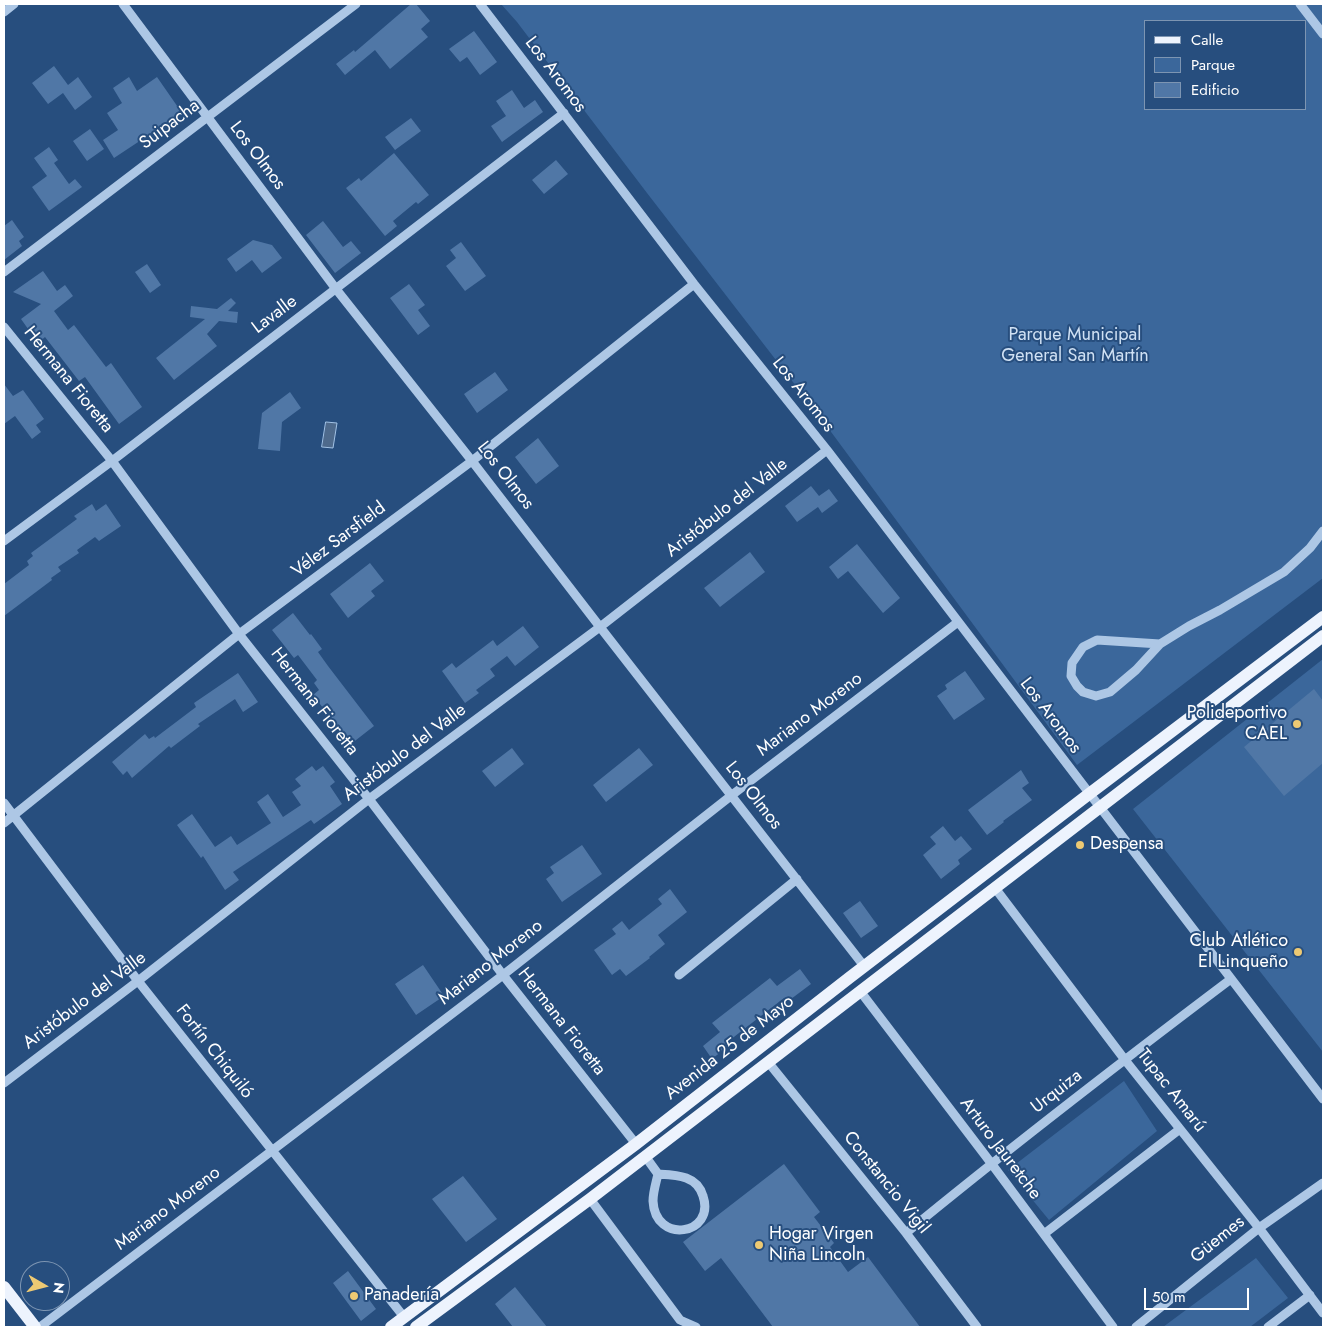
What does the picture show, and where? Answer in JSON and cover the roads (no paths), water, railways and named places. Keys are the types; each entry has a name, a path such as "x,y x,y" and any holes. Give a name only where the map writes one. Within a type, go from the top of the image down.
{"main road":[{"name":"Avenida 25 de Mayo","path":"391,1327 408,1322 864,966 1323,617"},
{"name":"Avenida 25 de Mayo","path":"416,1327 590,1198 1323,636"},
{"path":"864,966 875,980"},
{"path":"849,978 860,992"},
{"path":"636,1144 645,1156"},
{"path":"4,1287 35,1327"}],"street":[{"path":"4,12 14,4"},
{"name":"Los Olmos","path":"123,4 336,289 864,966"},
{"name":"Suipacha","path":"4,272 356,4"},
{"name":"Los Aromos","path":"480,4 694,284 827,450 1323,1099"},
{"path":"1300,4 1323,34"},
{"name":"Lavalle","path":"4,541 112,461 564,113"},
{"name":"Vélez Sarsfield","path":"4,823 239,634 472,461 694,284"},
{"name":"Hermana Fioretta","path":"4,327 112,461 239,634 636,1144"},
{"name":"Aristóbulo del Valle","path":"4,1082 138,981 369,799 600,627 827,450"},
{"path":"1160,644 1097,640 1083,647 1072,663 1071,676 1083,692 1096,696 1110,692 1136,670 1160,644 1284,572 1310,548 1323,531"},
{"name":"Mariano Moreno","path":"40,1327 504,975 732,795 958,622"},
{"name":"Fortín Chiquiló","path":"4,803 138,981 408,1322"},
{"path":"679,974 797,879"},
{"name":"Tupac Amarú","path":"995,888 1125,1060 1259,1228 1323,1313"},
{"name":"Urquiza","path":"906,1233 991,1163 1231,980"},
{"name":"Arturo Jauretche","path":"860,992 1113,1327"},
{"name":"Constancio Vigil","path":"768,1062 906,1233 976,1327"},
{"path":"1044,1234 1180,1128"},
{"path":"645,1156 658,1174 653,1203 657,1216 663,1225 674,1230 691,1228 701,1220 704,1212 705,1202 697,1184 689,1178 658,1174"},
{"name":"Güemes","path":"1136,1327 1259,1228 1323,1183"},
{"path":"590,1198 680,1320 696,1327"},
{"path":"1268,1327 1310,1296"}],"place":[{"name":"Polideportivo CAEL","path":"1297,724"},
{"name":"Despensa","path":"1080,845"},
{"name":"Club Atlético El Linqueño","path":"1298,952"},
{"name":"Hogar Virgen Niña Lincoln","path":"759,1245"},
{"name":"Panadería","path":"354,1296"}],"park label":[{"name":"Parque Municipal General San Martín","path":"1075,346"}]}
